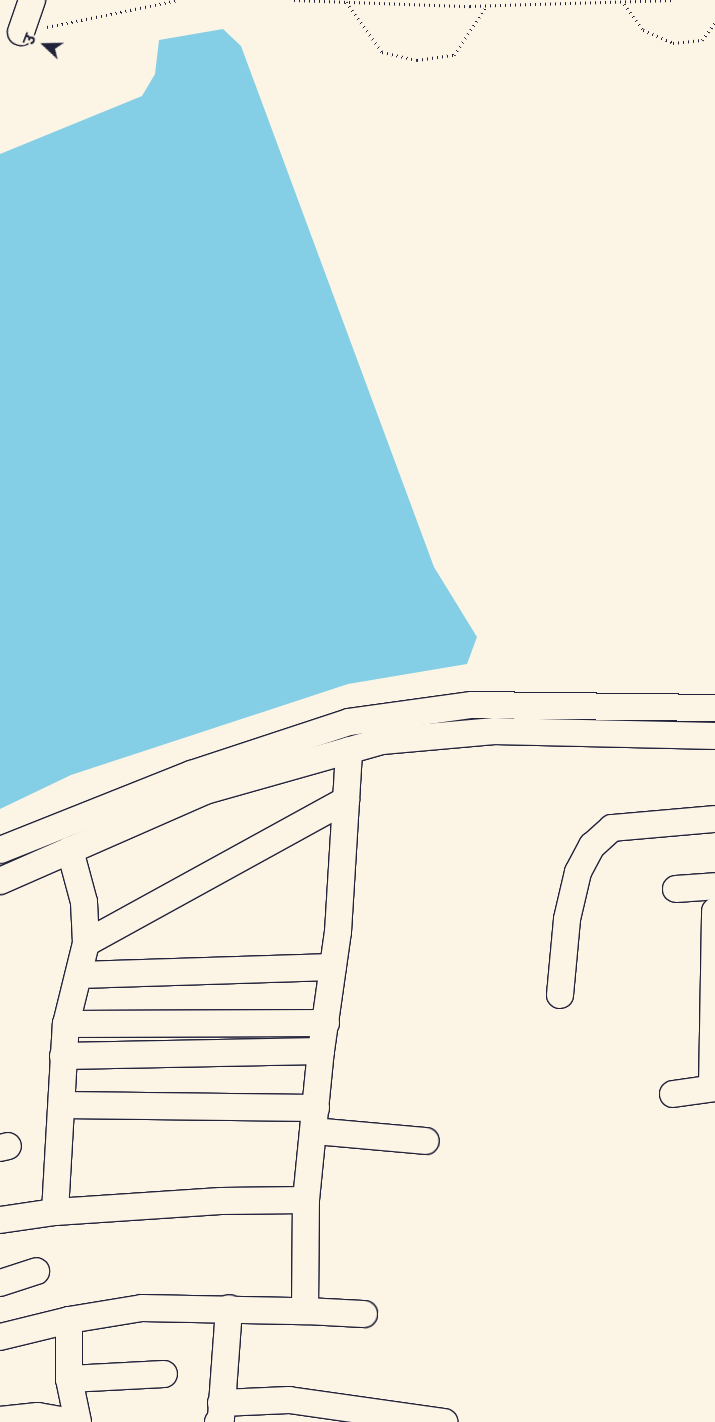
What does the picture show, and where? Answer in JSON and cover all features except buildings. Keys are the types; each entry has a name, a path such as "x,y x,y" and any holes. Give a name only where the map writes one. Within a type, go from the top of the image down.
{"street":[{"path":"21,32 32,0"},
{"path":"0,850 191,774 349,722 472,705 715,708"},
{"path":"0,881 205,791 382,741 495,731 715,736"},
{"path":"305,1311 306,1200 321,1051 333,967 349,750"},
{"path":"86,943 346,800"},
{"path":"560,995 567,919 578,872 592,846 612,828 715,819"},
{"path":"55,1212 66,1024 86,943 84,902 70,850"},
{"path":"676,889 715,886"},
{"path":"673,1094 714,1088 715,911"},
{"path":"79,975 333,967"},
{"path":"66,1024 326,1024"},
{"path":"63,1056 321,1051"},
{"path":"62,1105 315,1120 426,1140"},
{"path":"0,1220 55,1212 221,1201 306,1200"},
{"path":"0,1283 36,1271"},
{"path":"0,1337 69,1320 142,1308 229,1308 364,1314"},
{"path":"229,1308 220,1412 289,1400 444,1422"},
{"path":"69,1320 69,1379 78,1422"},
{"path":"69,1379 164,1374"},
{"path":"0,1420 38,1416 73,1422"}],"path":[{"path":"21,32 178,0"},
{"path":"294,0 487,6 624,4 675,0"},
{"path":"346,2 382,52 416,60 454,55 487,6"},
{"path":"624,4 643,30 673,43 702,40 715,23"}],"water":[{"path":"223,29 241,46 434,567 477,637 467,664 348,684 71,775 0,809 0,154 142,96 155,74 159,40"}]}
